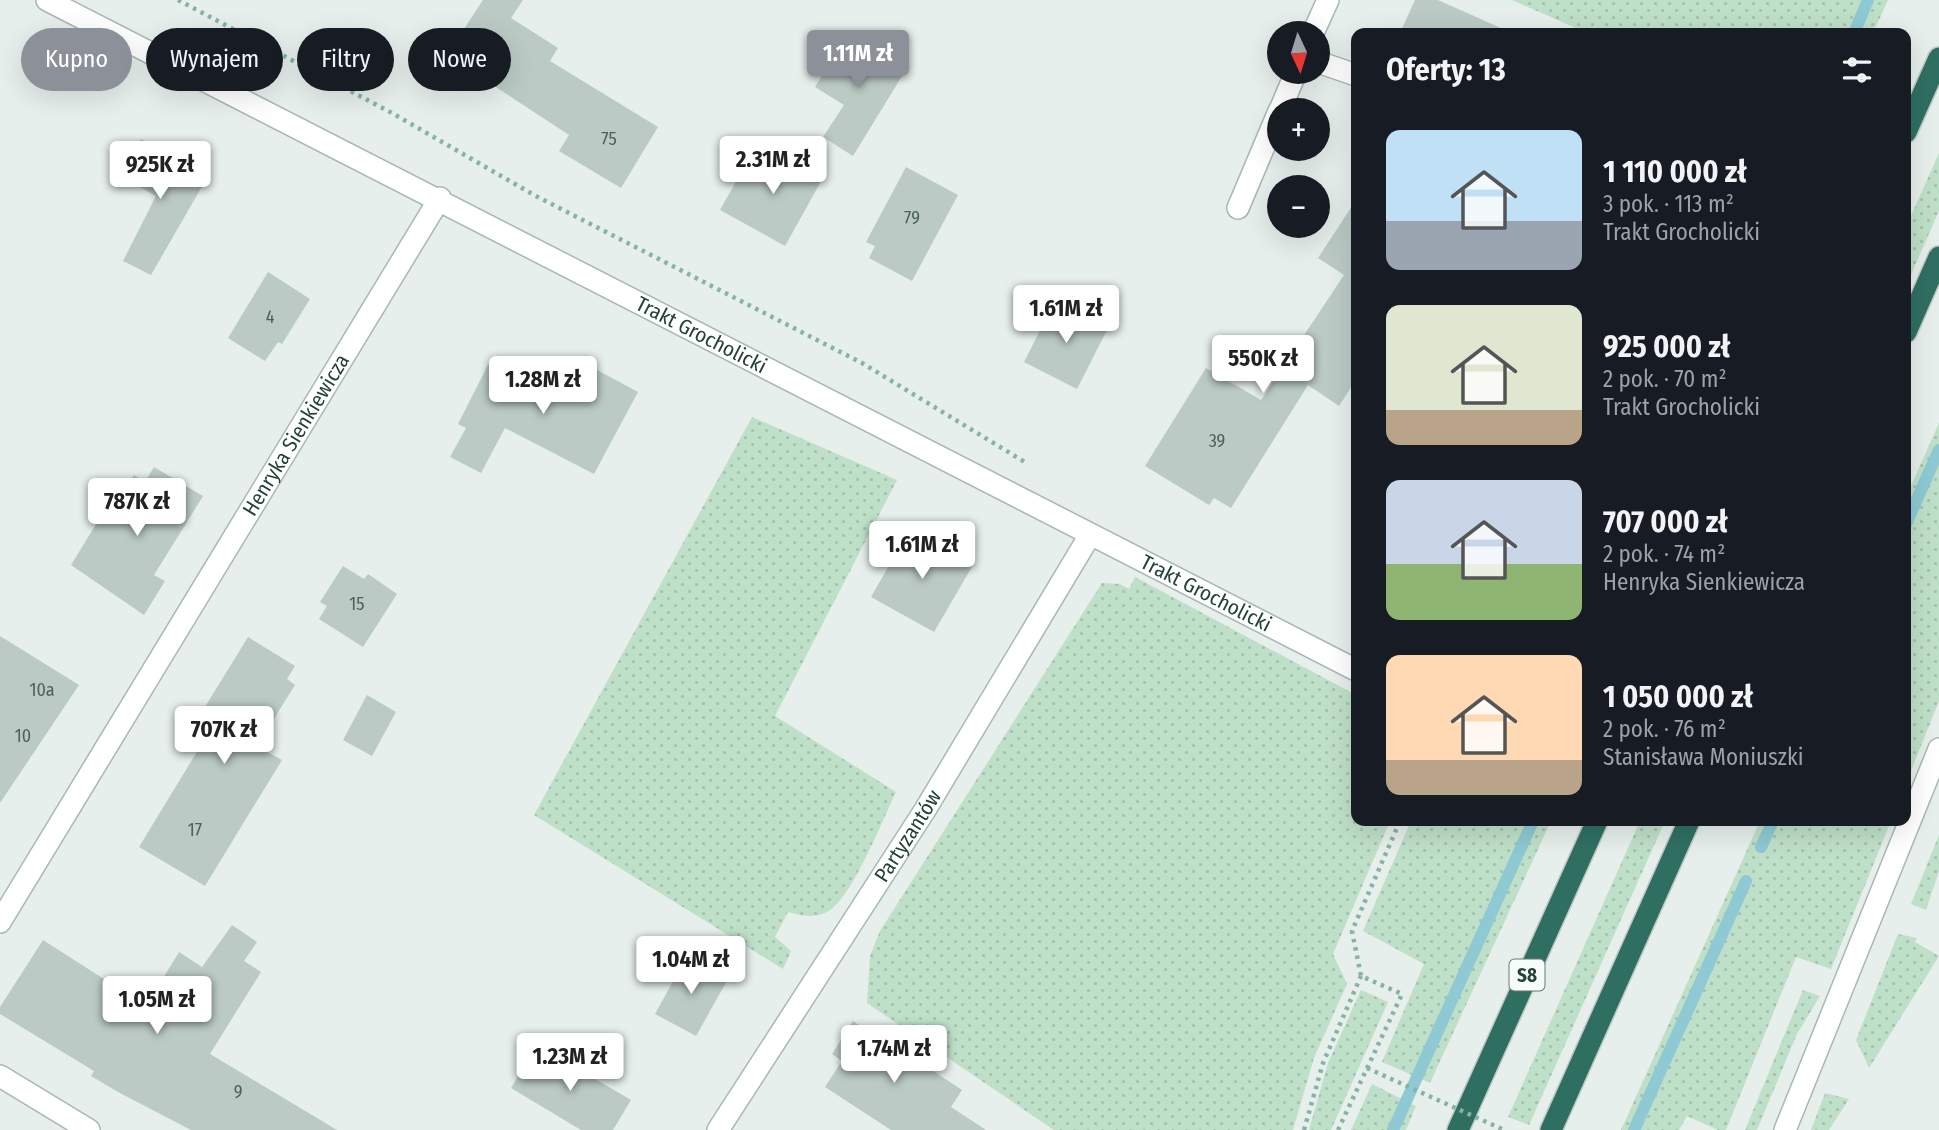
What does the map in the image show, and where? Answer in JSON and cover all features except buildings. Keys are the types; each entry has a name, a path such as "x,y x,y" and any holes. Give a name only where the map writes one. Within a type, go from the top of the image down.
{"highway":[{"path":"1911,121 1939,58"},
{"path":"1911,321 1939,257"},
{"name":"S8","path":"1458,1130 1595,826"},
{"path":"1551,1130 1687,826"}],"street":[{"name":"Trakt Grocholicki","path":"47,0 440,198 1351,667"},
{"path":"1318,21 1328,0"},
{"path":"1330,66 1351,73"},
{"path":"1238,208 1267,139"},
{"name":"Henryka Sienkiewicza","path":"0,922 440,198"},
{"name":"Partyzantów","path":"718,1130 925,810 1090,535"},
{"path":"1911,818 1939,749"},
{"path":"1785,1130 1908,826"},
{"path":"0,1076 89,1130"}],"path":[{"path":"178,0 392,113 534,195 862,363 1035,469"},
{"path":"1304,1130 1323,1063 1361,976 1352,931 1398,826"},
{"path":"1338,1130 1402,993 1361,976"},
{"path":"1367,1069 1504,1130"}],"green space":[{"path":"1512,0 1888,0 1875,28 1576,28"},
{"path":"1939,153 1939,211 1911,275 1911,216"},
{"path":"752,417 897,480 775,716 896,792 858,873 839,902 830,910 815,916 788,912 775,937 791,951 783,969 534,815"},
{"path":"1939,423 1939,701 1911,771 1911,486"},
{"path":"1135,577 1351,692 1351,826 1388,826 1333,954 1347,984 1314,1058 1293,1130 1054,1130 867,1003 870,956 880,931 1102,583 1120,584 1129,589"},
{"path":"1409,826 1549,826 1430,1083 1382,1062 1424,964 1363,931"},
{"path":"1638,826 1663,826 1529,1125 1508,1117"},
{"path":"1758,826 1889,826 1831,969 1796,957 1726,1130 1718,1130 1687,1116 1679,1130 1621,1130"},
{"path":"1939,835 1939,871 1926,910 1911,904"},
{"path":"1898,934 1917,938 1915,942 1939,956 1869,1068 1856,1040"},
{"path":"1361,990 1388,1002 1331,1130 1309,1130 1328,1063"},
{"path":"1803,990 1820,996 1797,1034 1757,1130 1745,1130"},
{"path":"1372,1084 1416,1106 1406,1130 1351,1130"},
{"path":"1825,1093 1849,1099 1829,1130 1811,1130"}],"waterway":[{"path":"1856,28 1868,0"},
{"path":"1911,513 1939,450"},
{"path":"1393,1130 1531,826"},
{"path":"1761,847 1771,826"},
{"path":"1634,1130 1746,881"}]}
